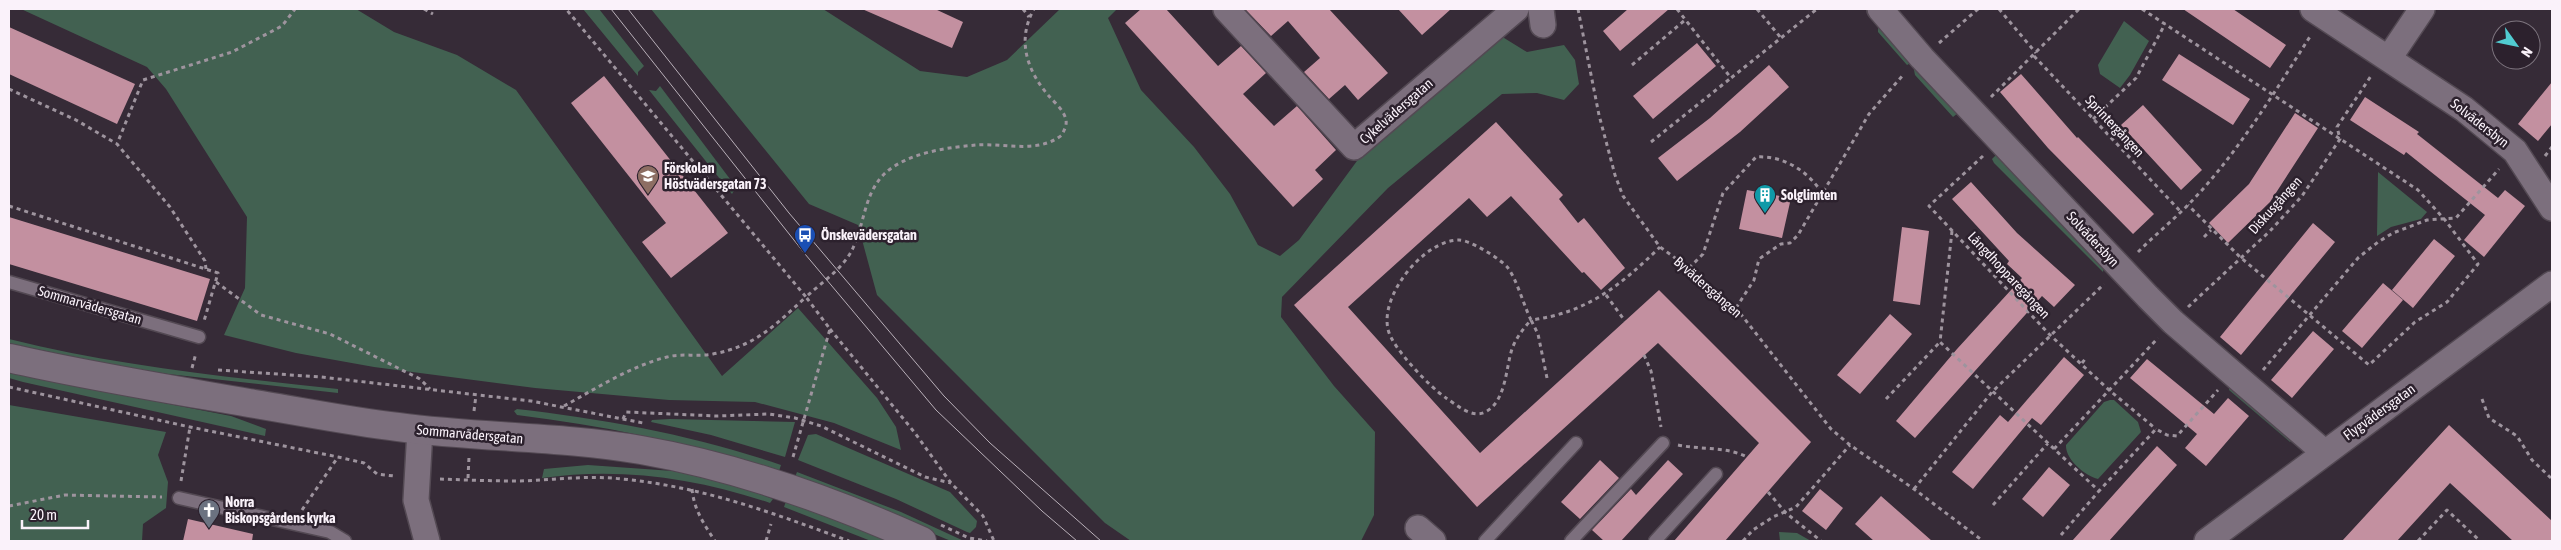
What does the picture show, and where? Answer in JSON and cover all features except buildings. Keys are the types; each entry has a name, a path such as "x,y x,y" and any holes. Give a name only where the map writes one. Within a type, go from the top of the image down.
{"street":[{"name":"Cykelvädersgatan","path":"1226,9 1354,147 1513,10"},
{"name":"Solvädersbyn","path":"1880,9 1922,58 2173,322 2324,452"},
{"path":"2387,56 2422,9"},
{"name":"Solvädersbyn","path":"2318,12 2387,56 2464,109 2516,151 2552,208"},
{"name":"Flygvädersgatan","path":"2207,541 2552,284"},
{"name":"Sommarvädersgatan","path":"9,358 68,372 164,389 420,430 618,447 684,458 740,473 814,498 922,541"},
{"path":"420,430 416,500 426,541"}],"lane":[{"name":"Sommarvädersgatan","path":"9,282 200,337"},
{"path":"1485,541 1576,443"},
{"path":"1570,541 1663,443"},
{"path":"1656,541 1716,474"},
{"path":"179,498 330,532 345,541"}],"path":[{"path":"117,144 143,80 232,52 282,26 295,9"},
{"path":"424,9 433,14"},
{"path":"566,9 806,297 915,433 951,482 983,516 994,541"},
{"path":"1022,9 1029,17"},
{"path":"563,407 604,384 659,360 686,355 712,355 763,336 844,262 853,249 870,193 892,168 908,159 940,150 977,144 1033,146 1047,143 1062,135 1066,121 1062,112 1035,79 1029,65 1024,38 1029,17 1034,9"},
{"name":"Byvädersgången","path":"1578,9 1599,115 1615,176 1623,196 1660,247 1689,268 1736,308 1831,429 1850,445 1914,489 1983,541"},
{"path":"1677,9 1731,78"},
{"path":"1757,9 1781,38"},
{"path":"1651,142 1817,9"},
{"path":"1736,308 1754,280 1759,259 1781,244 1790,243 1798,235 1869,114 1889,90 1922,58 1978,9"},
{"name":"Sprintergången","path":"1999,9 2035,54 2180,212"},
{"path":"1974,113 2079,9"},
{"path":"2142,9 2418,190 2445,220 2478,264 2446,302 2415,322 2370,365 2240,257 2188,205"},
{"path":"2121,268 2188,205 2211,178 2273,94 2318,12"},
{"path":"1632,65 1685,20"},
{"path":"2093,119 2136,78 2165,24"},
{"name":"Diskusgången","path":"2054,449 2173,322 2270,230 2302,196 2340,139 2337,127 2387,56"},
{"path":"9,89 76,120 117,144 170,207 205,261 206,269"},
{"name":"Längdhopparegången","path":"2000,140 1929,206 2049,334"},
{"path":"2049,334 2109,390 2156,429 2167,435 2177,436 2310,316 2358,258 2393,233 2427,220 2456,218 2516,151"},
{"path":"1689,268 1703,254 1723,193 1756,157 1769,156 1800,169 1814,180 1822,193"},
{"path":"9,206 218,273"},
{"path":"2204,237 2211,230"},
{"name":"Längdhopparegången","path":"1940,342 1952,231"},
{"path":"1546,378 1538,334 1530,320 1509,269 1497,257 1460,240 1442,244 1416,261 1399,282 1388,306 1388,330 1396,346 1440,394 1466,411 1479,414 1487,411 1500,393 1513,348 1530,320 1571,311 1606,295 1660,247"},
{"name":"Längdhopparegången","path":"1914,489 1992,392 2049,334 2121,268"},
{"path":"216,282 262,315 330,334 420,379 430,390"},
{"path":"1606,295 1625,321"},
{"path":"793,457 830,329"},
{"path":"1886,399 1940,342 2099,491"},
{"path":"1644,355 1651,371 1663,443 1722,449 1747,457"},
{"path":"2082,363 2086,358"},
{"path":"2482,399 2489,418 2517,436 2532,460 2552,479"},
{"path":"623,418 626,412 717,416 770,414 804,420 821,426 925,477 951,482"},
{"path":"9,506 65,495 179,498 190,427"},
{"path":"2061,535 2156,429"},
{"path":"1994,505 2048,443"},
{"path":"1743,541 1773,517 1786,513 1796,507 1850,445"},
{"path":"293,523 338,457"},
{"path":"692,489 693,503 700,519 716,541"},
{"path":"1768,492 1786,513 1822,541"},
{"path":"2418,541 2447,510 2480,541"},
{"path":"766,541 771,524"}],"green space":[{"path":"21,9 356,9 394,32 457,55 516,90 722,376 798,308 877,398 896,427 901,450 834,423 755,402 669,400 535,388 374,367 296,353 224,335 245,288 247,217 166,89 147,67"},
{"path":"583,9 599,9 644,66 638,72 638,76"},
{"path":"651,9 823,9 920,71 967,77 1007,60 1060,9 1117,9 1108,18 1141,90 1194,147 1230,194 1258,245 1280,256 1299,240 1365,150 1496,33 1527,52 1564,45 1575,60 1579,84 1564,100 1537,93 1502,94 1388,188 1282,297 1281,317 1334,386 1375,432 1374,515 1361,541 1131,541 1105,523 877,295 858,225 809,204"},
{"path":"2124,21 2149,41 2130,75 2120,88 2100,74 2098,65"},
{"path":"1878,28 1884,29 1915,61 1907,65 1878,32"},
{"path":"1916,66 1958,113 1953,117 1915,75 1914,70"},
{"path":"660,86 736,187 732,194 649,90 656,91"},
{"path":"1996,155 2104,265 2103,272 1994,163 1992,159"},
{"path":"2378,172 2427,212 2421,219 2391,227 2377,236"},
{"path":"9,339 131,364 338,389 338,393 168,374 101,363 9,343"},
{"path":"9,373 231,416 266,429 265,436 23,382 9,378"},
{"path":"2230,384 2296,435 2290,442 2229,390"},
{"path":"2114,400 2138,422 2141,432 2098,479 2082,471 2072,461 2066,445 2104,402"},
{"path":"9,405 166,432 158,455 168,482 166,508 143,524 142,541 9,541"},
{"path":"517,409 617,423 684,437 781,465 779,471 682,444 583,425 517,415 514,411"},
{"path":"652,420 795,422 785,457 711,435 651,422"},
{"path":"816,434 950,492 977,521 976,527 970,533 967,532 896,499 798,460 808,435"},
{"path":"588,465 673,471 738,486 773,499 770,503 742,494 686,481 629,474 571,475 542,478 544,469"},
{"path":"797,472 901,512 964,541 951,541 795,477"},
{"path":"786,501 889,541 871,541 784,507"},
{"path":"1779,532 1797,533 1811,541 1780,541"}],"tram line":[{"path":"611,9 805,254 936,410 1042,511 1077,541"},
{"path":"628,9 789,213 944,396 990,443 1101,541"}],"place":[{"name":"Förskolan Höstvädersgatan 73","path":"648,195"},
{"name":"Solglimten","path":"1765,214"},
{"name":"Önskevädersgatan","path":"805,254"},
{"name":"Norra Biskopsgårdens kyrka","path":"209,529"}]}
